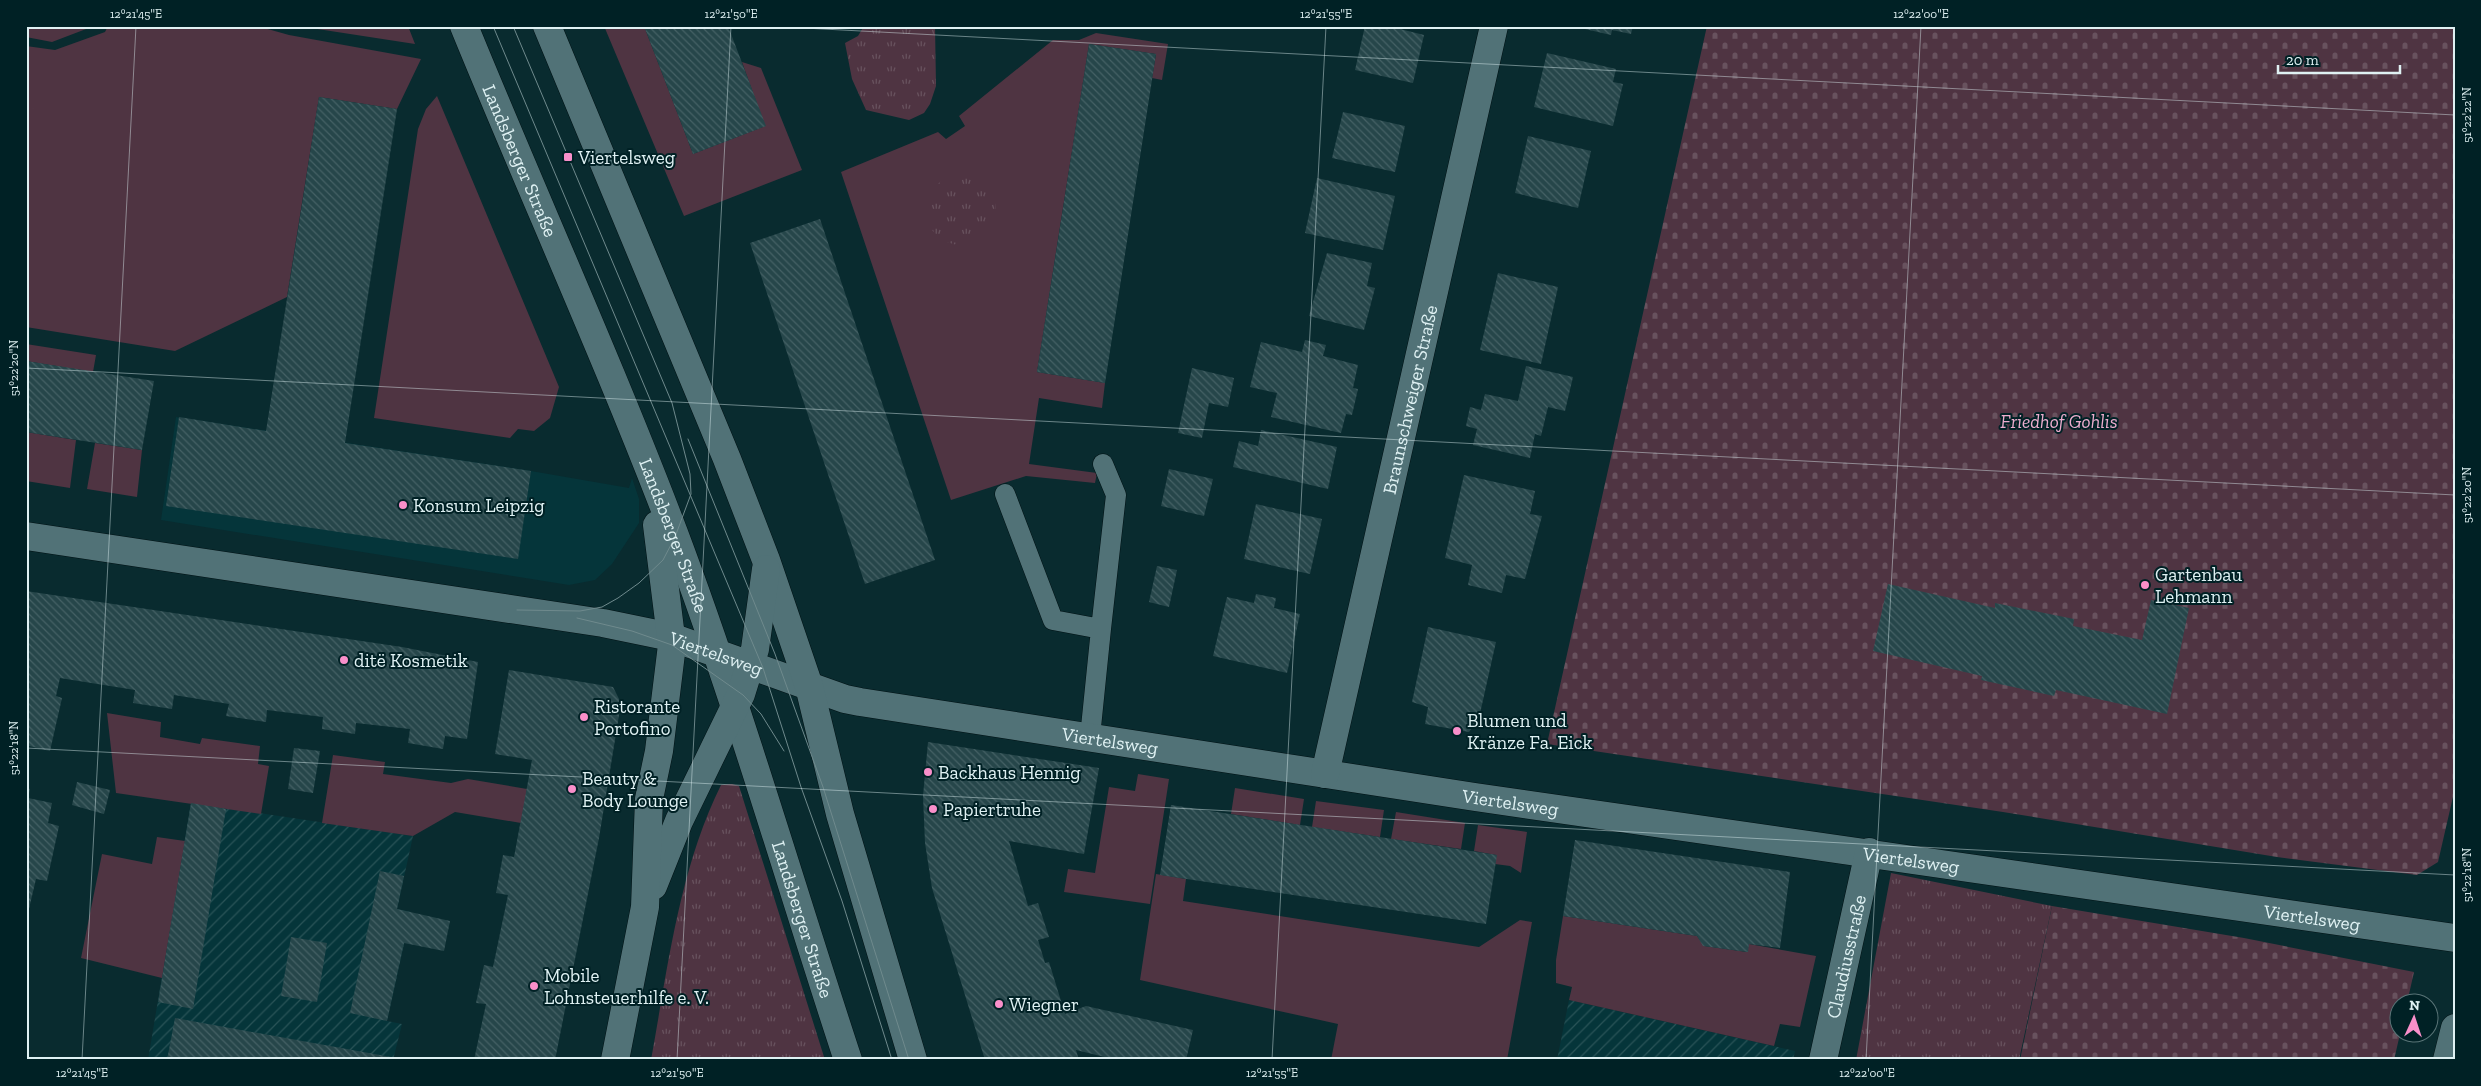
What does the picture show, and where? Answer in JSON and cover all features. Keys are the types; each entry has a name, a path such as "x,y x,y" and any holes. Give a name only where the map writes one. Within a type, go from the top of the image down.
{"street":[{"name":"Landsberger Straße","path":"464,26 645,460 717,653 736,707 762,795 848,1060"},
{"path":"547,26 727,458 766,560 809,686 840,814 913,1060"},
{"name":"Braunschweiger Straße","path":"1325,774 1494,26"},
{"path":"615,1060 645,906 649,799 660,742 672,645 663,560 645,460"},
{"name":"Viertelsweg","path":"26,536 578,618 671,637 853,701 1325,774 2455,938"},
{"path":"645,906 679,821 736,707 751,664 760,618 766,560"},
{"name":"Claudiusstraße","path":"1823,1060 1869,852"},
{"path":"2447,1060 2455,1028"}],"lane":[{"path":"1090,737 1116,495 1103,464"},
{"path":"1005,494 1053,620 1101,629"}],"shaded area":[{"path":"176,417 531,471 629,488 632,478 639,499 639,523 612,564 595,580 569,585 161,520"},
{"path":"191,803 413,836 397,909 411,912 387,1021 402,1024 393,1060 148,1060"},
{"path":"1569,1000 1795,1051 1793,1060 1557,1060"}],"green space":[{"path":"26,26 94,26 52,42 26,37"},
{"path":"108,26 257,26 289,35 421,59 397,109 319,97 287,297 175,351 26,327 26,46 55,50 105,32"},
{"path":"298,26 408,26 415,44"},
{"path":"604,26 644,26 693,154 765,126 742,62 761,68 802,170 684,216"},
{"path":"864,26 935,26 936,86 930,104 924,113 909,120 866,110 852,79 845,43 858,36"},
{"name":"Friedhof Gohlis","path":"1707,26 2455,26 2455,788 2438,862 2417,875 2277,857 2003,812 1547,744"},
{"path":"1096,33 1168,44 1162,80 1152,78 1156,54 1089,44 1037,372 1105,383 1102,408 1039,398 1029,464 1097,473 1095,483 1026,476 951,500 841,172 938,132 946,139 965,126 959,116 1053,40 1079,40"},
{"path":"437,96 559,387 550,418 534,431 518,429 510,438 374,418 418,129 426,109"},
{"path":"26,106 36,110 26,128"},
{"path":"961,175 980,181 990,191 996,210 990,229 980,239 961,245 942,239 932,229 926,210 932,191 942,181"},
{"path":"26,344 96,355 93,372 26,361"},
{"path":"26,432 76,440 70,488 26,481"},
{"path":"95,443 142,450 137,497 87,489"},
{"path":"107,713 161,722 160,737 200,744 202,738 260,746 258,764 269,766 261,814 116,793"},
{"path":"333,755 385,762 383,774 451,783 468,779 527,789 521,823 455,812 413,836 322,823"},
{"path":"1138,774 1169,779 1150,904 1064,892 1068,869 1095,873 1109,787 1135,791"},
{"path":"732,784 739,786 825,1060 651,1060 685,885 707,817 721,785"},
{"path":"1235,788 1304,799 1300,825 1231,814"},
{"path":"1316,801 1384,810 1380,837 1312,827"},
{"path":"1396,812 1465,823 1461,849 1391,839"},
{"path":"1478,825 1527,832 1521,873 1510,866 1495,864 1496,855 1474,851"},
{"path":"157,837 185,841 162,978 81,958 102,854 152,864"},
{"path":"1891,873 2052,906 2019,1060 1856,1060"},
{"path":"1156,874 1186,879 1183,901 1479,947 1520,920 1532,922 1507,1060 1331,1060 1338,1024 1140,980"},
{"path":"2052,906 2244,938 2414,972 2409,994 2388,994 2388,1044 2398,1044 2394,1060 2020,1060"},
{"path":"1563,916 1697,936 1704,946 1747,952 1749,944 1816,956 1800,1027 1780,1024 1774,1046 1569,1000 1572,987 1556,983 1556,960"}],"building":[{"path":"644,26 728,26 766,126 693,154"},
{"path":"1365,26 1388,26 1424,35 1413,83 1355,70"},
{"path":"1572,26 1633,26 1631,34 1612,30 1611,35"},
{"path":"1089,44 1156,54 1105,383 1037,372"},
{"path":"1547,53 1616,69 1613,82 1623,84 1613,126 1534,107"},
{"path":"319,97 397,109 345,443 531,471 518,559 166,506 179,417 266,431"},
{"path":"1343,112 1405,126 1395,172 1332,158"},
{"path":"1528,136 1591,151 1578,208 1515,193"},
{"path":"1317,178 1395,196 1383,250 1305,233"},
{"path":"820,219 935,560 865,584 750,243"},
{"path":"1327,253 1372,263 1367,286 1375,288 1364,330 1309,316"},
{"path":"1498,273 1558,287 1541,364 1480,350"},
{"path":"1305,340 1326,345 1323,356 1358,365 1353,388 1358,389 1352,415 1346,414 1341,433 1271,417 1277,393 1250,387 1261,342 1302,352"},
{"path":"26,361 154,381 142,450 26,432"},
{"path":"1526,366 1573,377 1565,411 1548,407 1541,436 1535,434 1530,458 1473,445 1477,429 1466,426 1470,407 1481,410 1485,394 1518,401"},
{"path":"1192,368 1234,378 1228,407 1209,403 1202,438 1178,433"},
{"path":"1261,430 1337,447 1328,489 1233,467 1239,441 1258,446"},
{"path":"1169,469 1213,479 1204,516 1161,506"},
{"path":"1464,475 1535,491 1530,514 1542,516 1525,579 1506,575 1502,593 1468,585 1472,565 1445,558"},
{"path":"1256,504 1322,519 1310,574 1244,559"},
{"path":"1157,566 1177,570 1169,607 1149,602"},
{"path":"1888,584 1995,608 1995,603 2074,619 2073,626 2142,640 2151,600 2189,608 2167,714 2056,690 2054,696 1981,680 1982,676 1873,651"},
{"path":"26,591 402,647 478,662 467,739 445,736 443,749 408,743 410,729 356,723 355,734 322,729 323,717 267,710 266,722 226,716 229,704 174,695 172,709 133,703 135,690 60,678 56,696 62,698 50,751 29,746 28,754 26,753"},
{"path":"1256,594 1276,598 1274,608 1300,614 1287,673 1213,656 1227,597 1254,603"},
{"path":"1428,627 1496,642 1479,718 1469,732 1425,724 1428,707 1412,702"},
{"path":"509,670 613,687 621,703 599,838 555,1060 474,1060 486,1004 476,1003 484,965 493,967 508,895 496,893 503,855 514,857 532,760 495,754"},
{"path":"928,742 1099,768 1084,854 1009,841 1028,906 1038,903 1049,937 1038,940 1045,963 1049,962 1065,1014 1086,1006 1193,1030 1186,1060 1117,1060 1076,1050 1079,1060 985,1060 932,888 925,843 923,796"},
{"path":"294,748 320,751 313,793 288,789"},
{"path":"77,782 110,790 104,814 72,805"},
{"path":"26,788 30,789 28,798 52,803 48,823 59,826 47,881 36,879 28,913 26,913"},
{"path":"191,803 226,809 193,1009 158,1002"},
{"path":"1171,805 1497,855 1486,924 1160,875"},
{"path":"1575,840 1790,872 1780,948 1749,944 1748,952 1703,946 1697,936 1563,916"},
{"path":"380,871 404,876 397,909 450,921 444,951 404,943 387,1021 350,1013"},
{"path":"291,937 327,943 317,1002 281,996"},
{"path":"175,1018 391,1057 390,1060 167,1060"}],"tram line":[{"path":"493,26 763,668 801,787 842,901 892,1060"},
{"path":"513,26 672,403 690,474 691,494 675,537 663,560 639,583 618,598 602,607 580,611 517,610"},
{"path":"688,439 775,654 823,787 909,1060"},
{"path":"577,618 632,631 672,645 743,695 761,714 784,751"}],"place":[{"name":"Viertelsweg","path":"568,157"},
{"name":"Konsum Leipzig","path":"403,505"},
{"name":"Gartenbau Lehmann","path":"2145,585"},
{"name":"ditë Kosmetik","path":"344,660"},
{"name":"Ristorante Portofino","path":"584,717"},
{"name":"Blumen und Kränze Fa. Eick","path":"1457,731"},
{"name":"Backhaus Hennig","path":"928,772"},
{"name":"Beauty & Body Lounge","path":"572,789"},
{"name":"Papiertruhe","path":"933,809"},
{"name":"Mobile Lohnsteuerhilfe e. V.","path":"534,986"},
{"name":"Wiegner","path":"999,1004"}]}
